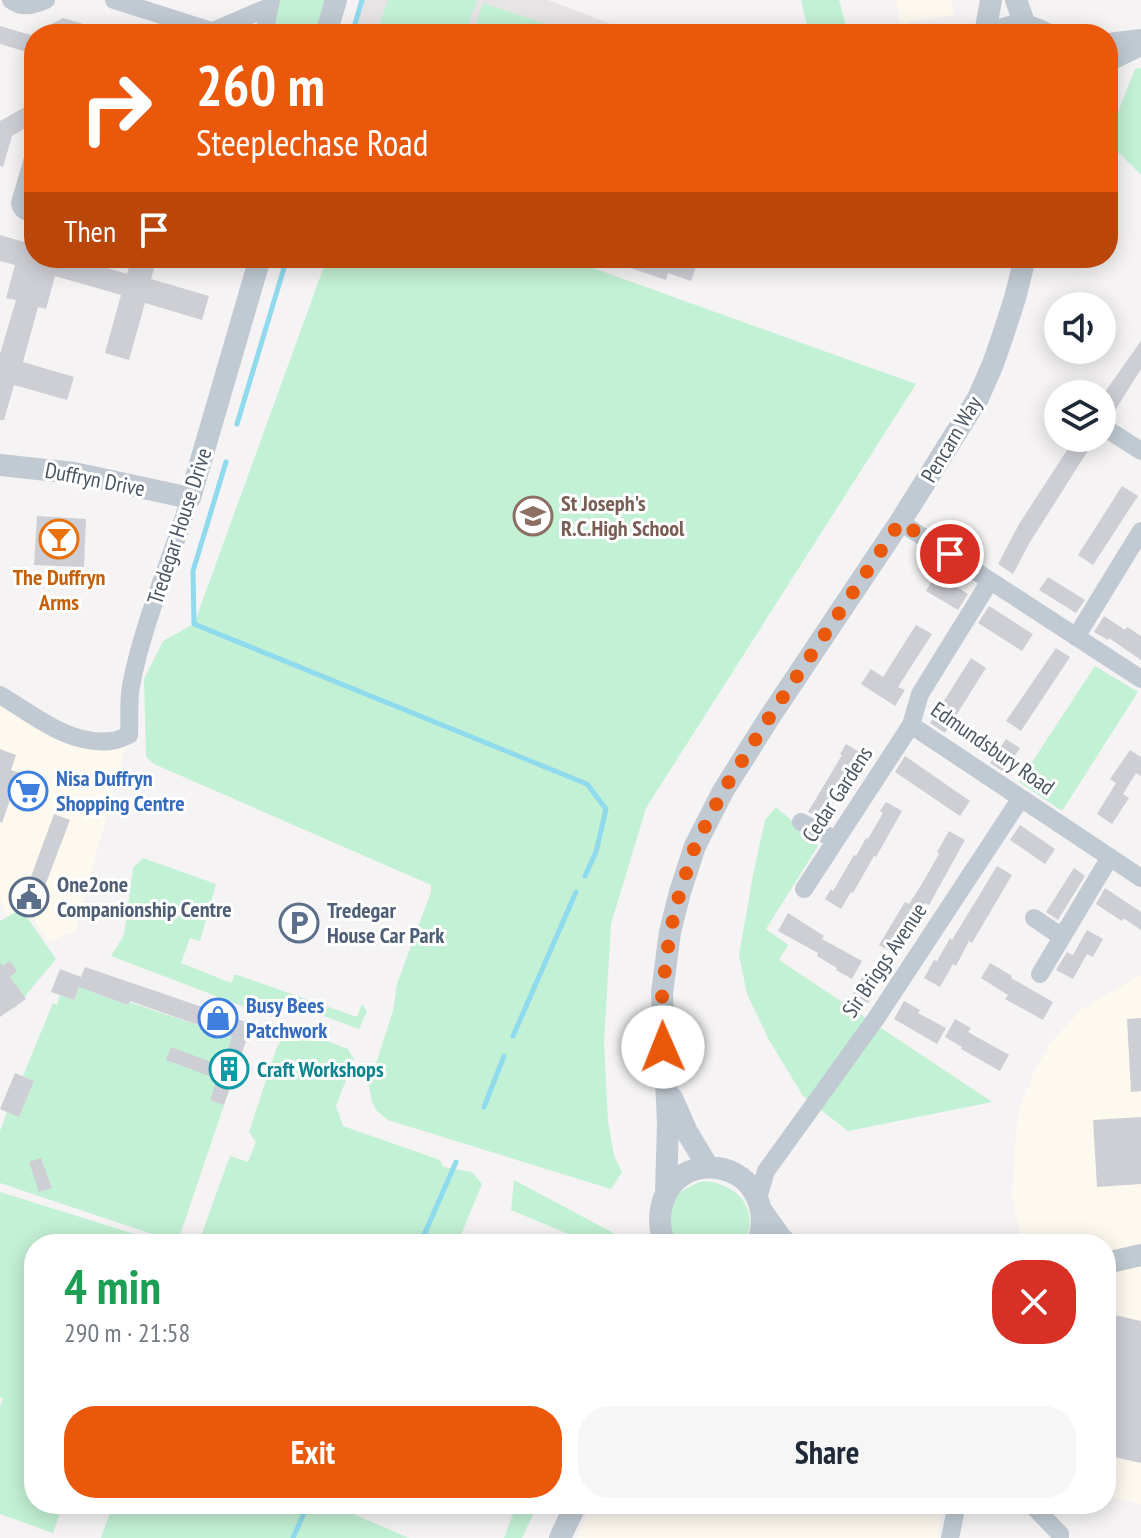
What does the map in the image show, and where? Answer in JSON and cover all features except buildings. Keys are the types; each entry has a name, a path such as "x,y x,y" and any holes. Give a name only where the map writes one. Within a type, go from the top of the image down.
{"street":[{"path":"11,0 27,6 46,0"},
{"path":"114,0 189,24"},
{"path":"329,24 336,0"},
{"path":"987,24 991,0"},
{"path":"1016,0 1025,24"},
{"path":"233,24 270,4"},
{"path":"266,24 270,4"},
{"path":"1118,41 1141,38"},
{"path":"1118,58 1141,47"},
{"path":"24,189 20,203 24,211"},
{"name":"Tredegar House Drive","path":"0,695 67,736 81,740 112,741 129,735 131,689 149,619 175,547 257,268"},
{"name":"Pencarn Way","path":"661,1234 659,1212 666,1192 668,1158 662,993 670,932 695,846 723,791 761,730 900,522 978,398 1003,335 1022,268"},
{"path":"1116,435 1141,451"},
{"name":"Duffryn Drive","path":"0,465 74,473 190,498"},
{"path":"900,522 1141,679"},
{"path":"1076,637 1141,531"},
{"name":"Edmundsbury Road","path":"990,581 920,694 911,725 1141,878"},
{"name":"Cedar Gardens","path":"804,889 911,725"},
{"name":"Sir Briggs Avenue","path":"760,1204 766,1171 877,1017 1021,798"},
{"path":"801,822 836,840"},
{"path":"1040,974 1110,857"},
{"path":"1034,918 1062,937"},
{"name":"Pencarn Way","path":"667,1086 687,1132 718,1169 748,1183 779,1234"},
{"name":"Sir Briggs Avenue","path":"718,1169 740,1170 783,1146"},
{"path":"666,1192 691,1171 718,1169"},
{"path":"760,1204 763,1227 761,1234"},
{"path":"1116,1261 1141,1255"},
{"path":"560,1538 571,1514"},
{"path":"950,1538 955,1514"},
{"path":"1041,1514 1060,1534 1060,1538"}],"shaded area":[{"path":"362,0 548,0 609,24 355,24"},
{"path":"896,0 951,0 954,15 900,24"},
{"path":"0,695 67,736 129,735 75,931 49,942 23,905 8,917 0,898"},
{"path":"1141,975 1141,1504 1116,1499 1116,1234 1020,1234 1012,1197 1019,1110 1033,1074 1050,1043 1082,1009"},
{"path":"588,1514 941,1514 938,1538 577,1538"}],"green space":[{"path":"276,0 327,0 321,24 271,24"},
{"path":"388,0 477,0 469,24 380,24"},
{"path":"801,0 839,0 845,24 807,24"},
{"path":"483,3 546,24 476,24"},
{"path":"1141,68 1141,175 1118,152 1118,112 1135,69"},
{"name":"St Joseph's R.C.High School","path":"323,268 593,268 916,384 646,808 611,924 604,1042 608,1121 614,1156 622,1172 611,1189 388,1120 377,1111 369,1085 393,1011 397,984 431,885 154,764 146,757 144,679 163,641 194,624"},
{"path":"1095,666 1138,692 1062,811 1019,782"},
{"path":"776,807 818,846 766,929 788,945 779,960 992,1102 848,1131 803,1096 769,1040 747,994 739,955 765,820"},
{"path":"143,858 216,884 200,941 190,938 181,963 231,983 235,974 357,1017 362,1004 367,1011 359,1029 286,1002 271,1017 111,956 124,935 133,868"},
{"path":"21,909 56,959 14,1009 0,986 0,921"},
{"path":"79,987 232,1037 210,1100 224,1105 180,1234 152,1234 0,1183 0,1131 7,1112 19,1116 34,1081 23,1076 53,1003 57,1005 60,995 74,1000"},
{"path":"288,1031 303,1032 348,1049 354,1059 336,1106 343,1126 440,1160 443,1167 472,1172 482,1184 461,1234 202,1234 230,1156 248,1162 256,1142 249,1132 277,1047"},
{"path":"514,1180 615,1234 568,1234 511,1210"},
{"path":"703,1181 716,1183 736,1193 748,1210 747,1234 670,1234 669,1213 672,1205 676,1197"},
{"path":"0,1192 135,1234 24,1234 24,1514 60,1514 53,1533 0,1514 0,1407 3,1398 0,1397"},
{"path":"109,1514 353,1514 409,1538 101,1538"},
{"path":"513,1514 533,1514 522,1538 504,1538"}],"waterway":[{"path":"355,24 362,0"},
{"path":"237,424 284,268"},
{"path":"226,462 193,571 194,624 587,784 606,809 596,852 585,876"},
{"path":"513,1036 576,892"},
{"path":"484,1107 504,1056"},
{"path":"424,1234 456,1162"},
{"path":"293,1538 304,1514"}],"place":[{"name":"St Joseph's R.C.High School","path":"533,516"},
{"name":"The Duffryn Arms","path":"59,539"},
{"name":"Nisa Duffryn Shopping Centre","path":"28,791"},
{"name":"One2one Companionship Centre","path":"29,897"},
{"name":"Tredegar House Car Park","path":"299,923"},
{"name":"Busy Bees Patchwork","path":"218,1018"},
{"name":"Craft Workshops","path":"229,1069"}],"route":[{"path":"663,1047 662,993 670,932 695,846 723,791 900,522 950,554"}]}
